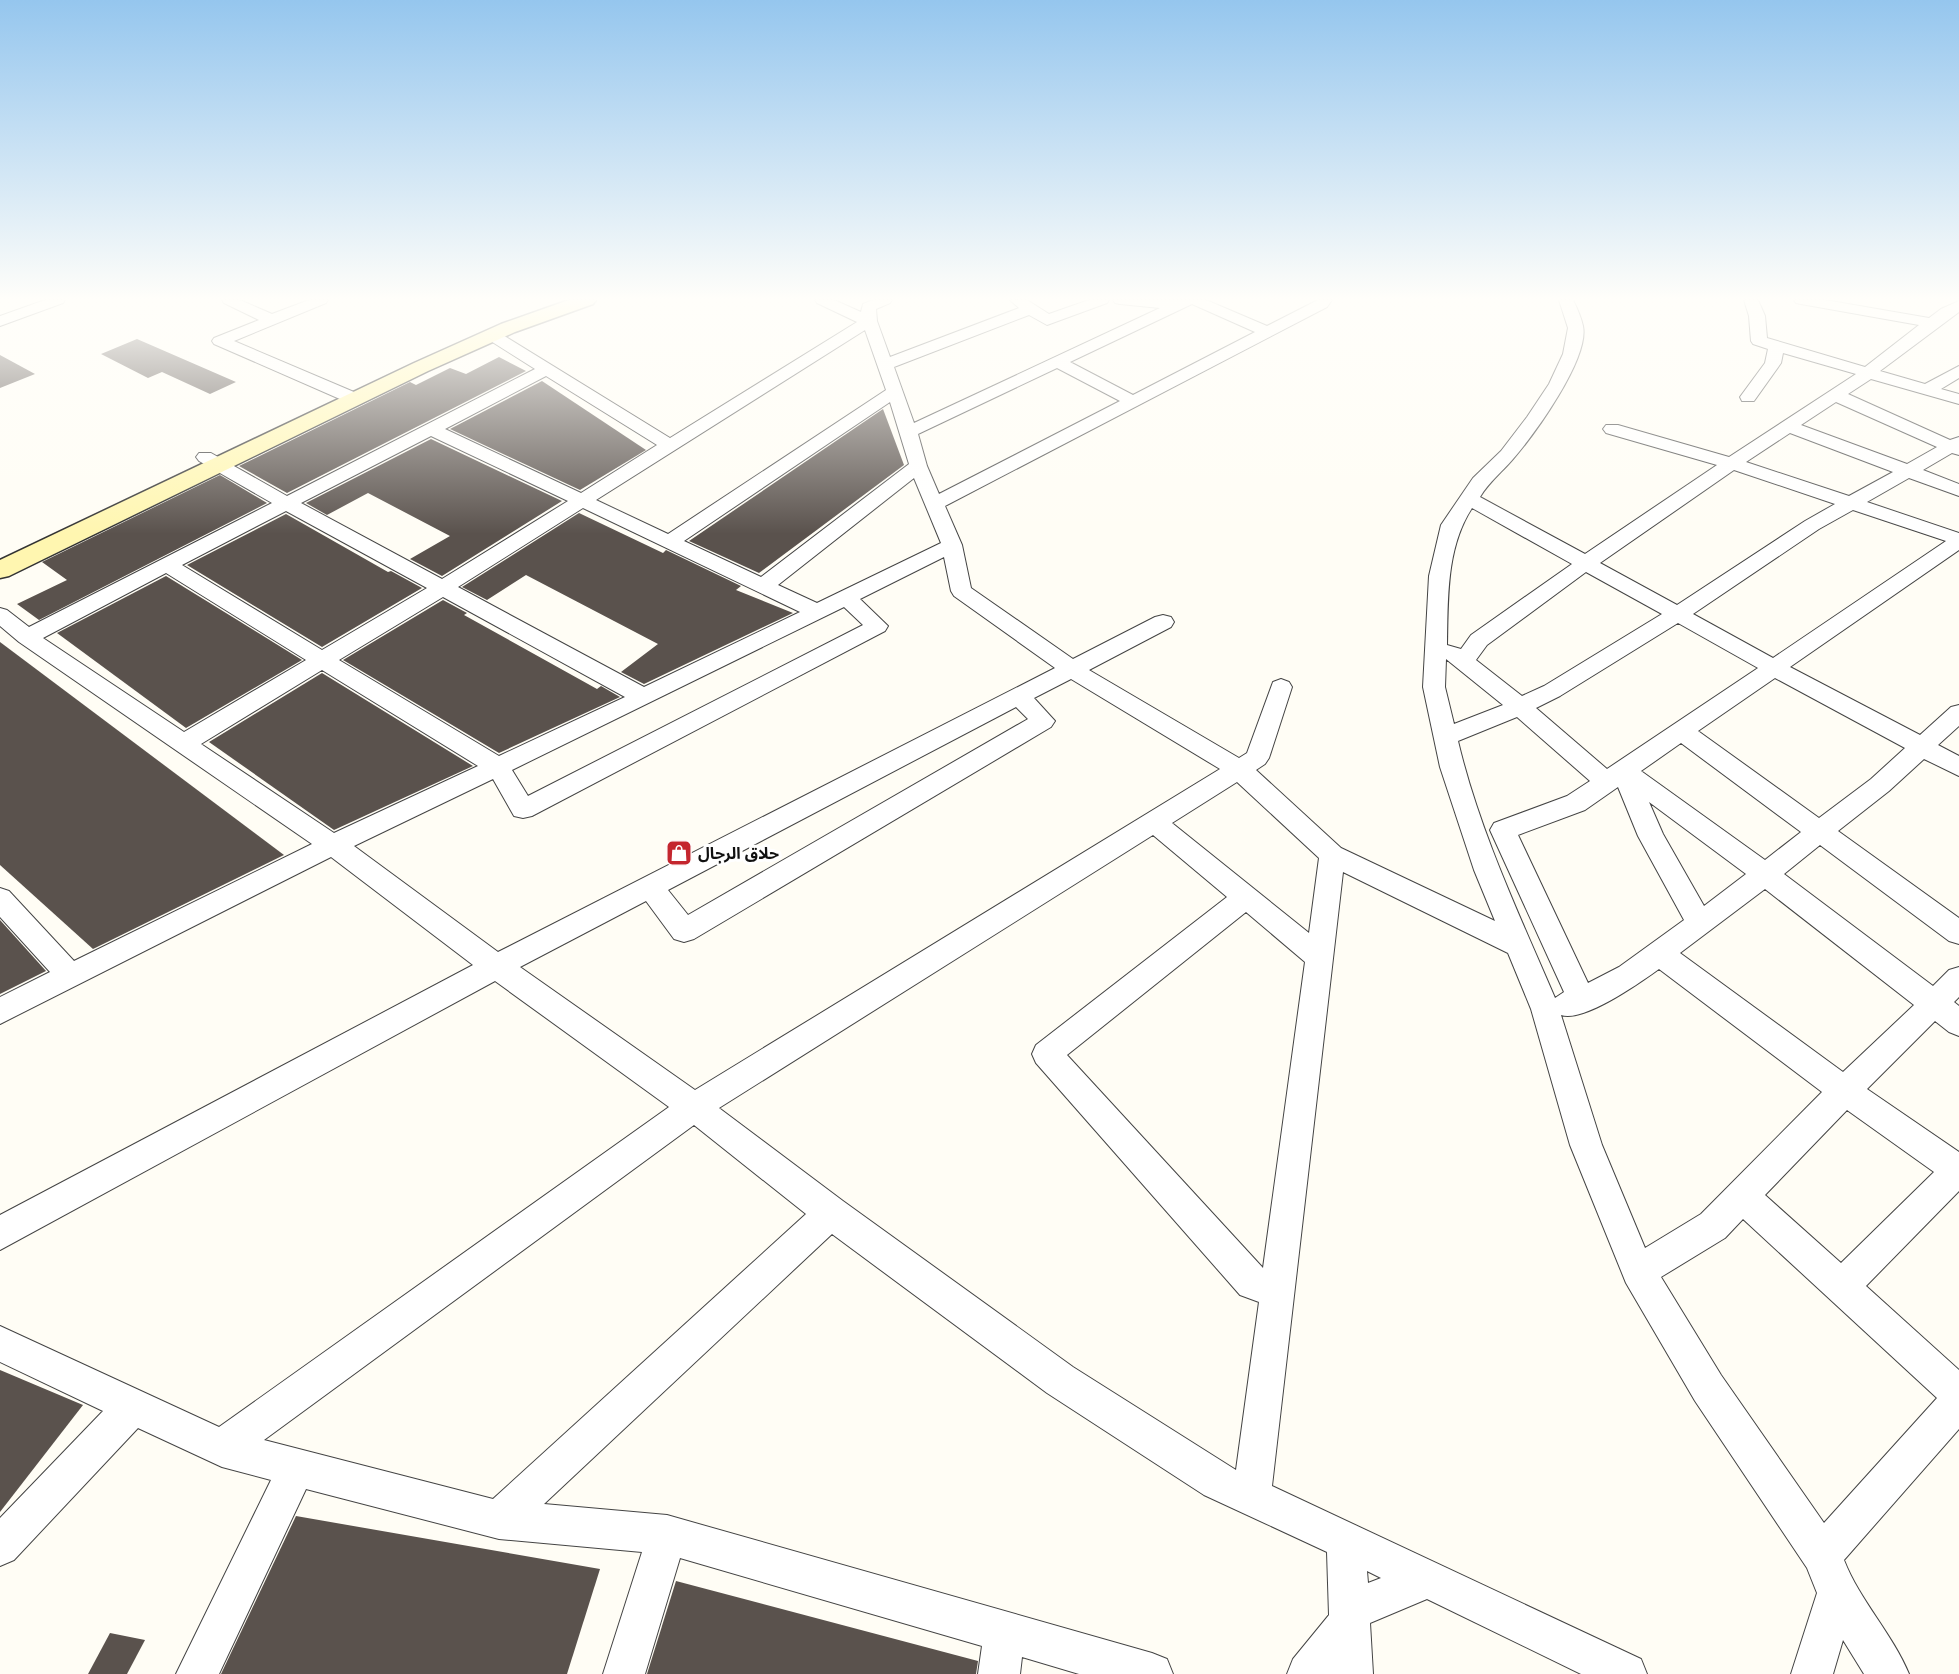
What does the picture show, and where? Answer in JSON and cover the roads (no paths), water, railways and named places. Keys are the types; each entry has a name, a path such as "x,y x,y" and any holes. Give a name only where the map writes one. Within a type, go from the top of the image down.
{"street":[{"path":"305,378 346,396"},
{"path":"346,396 376,378"},
{"path":"0,570 213,461 346,396 389,378"},
{"path":"27,637 529,378"},
{"path":"562,378 669,445"},
{"path":"183,743 442,588 777,378"},
{"path":"889,378 909,432 918,466 936,503 952,545 961,591 1071,669 1239,769 1332,855 1518,945"},
{"path":"909,432 1023,378"},
{"path":"1088,378 1133,401"},
{"path":"936,503 1177,378"},
{"path":"1560,378 1534,420 1507,454 1480,482 1451,525 1439,576 1434,687 1452,767 1487,870 1545,1010 1586,1145 1638,1271 1708,1388 1822,1555 1837,1593 1888,1674"},
{"path":"1748,397 1762,378"},
{"path":"1463,662 1479,640 1585,564 1860,378"},
{"path":"1885,378 1959,399"},
{"path":"1927,390 1947,378"},
{"path":"669,542 894,392"},
{"path":"1835,395 1956,446"},
{"path":"1788,426 1959,490"},
{"path":"431,429 818,612"},
{"path":"1612,429 1731,463 1853,502 1959,540"},
{"path":"1446,737 1520,707 1552,691 1679,614 1812,525 1956,446"},
{"path":"213,461 644,697"},
{"path":"0,553 213,461"},
{"path":"763,586 918,466"},
{"path":"1470,499 1959,767"},
{"path":"1582,1000 1503,830 1576,803 1959,540"},
{"path":"0,1011 333,845 644,697 952,545"},
{"path":"167,565 498,766 523,809 877,626 848,597"},
{"path":"0,615 27,637 333,845 496,966 694,1107 831,1213 1060,1380 1218,1481 1626,1674"},
{"path":"0,1233 496,966 1163,622"},
{"path":"1435,639 1520,707 1614,776 1765,874 1959,1023"},
{"path":"222,1448 694,1107 1257,758 1281,687"},
{"path":"650,886 684,931 1043,721 1019,696"},
{"path":"1545,1010 1582,1000 1629,975 1880,785 1959,713"},
{"path":"1681,730 1959,933"},
{"path":"1614,776 1700,923"},
{"path":"1154,822 1319,958"},
{"path":"1252,1497 1332,855"},
{"path":"1246,897 1047,1054 1252,1283 1278,1289"},
{"path":"0,899 71,976"},
{"path":"1659,953 1845,1091 1959,1171 1842,1286"},
{"path":"1638,1271 1713,1226 1959,979"},
{"path":"1742,1196 1959,1394"},
{"path":"499,1520 831,1213"},
{"path":"0,1344 222,1448 499,1520 667,1535 1152,1674"},
{"path":"1822,1555 1959,1401"},
{"path":"0,1546 133,1406"},
{"path":"197,1674 297,1467"},
{"path":"624,1674 667,1535"},
{"path":"1346,1541 1352,1674"},
{"path":"1308,1674 1349,1622 1354,1609 1427,1579"},
{"path":"1812,1674 1837,1593"},
{"path":"999,1674 1004,1631"}],"place":[{"name":"حلاق الرجال","path":"679,853"}]}
